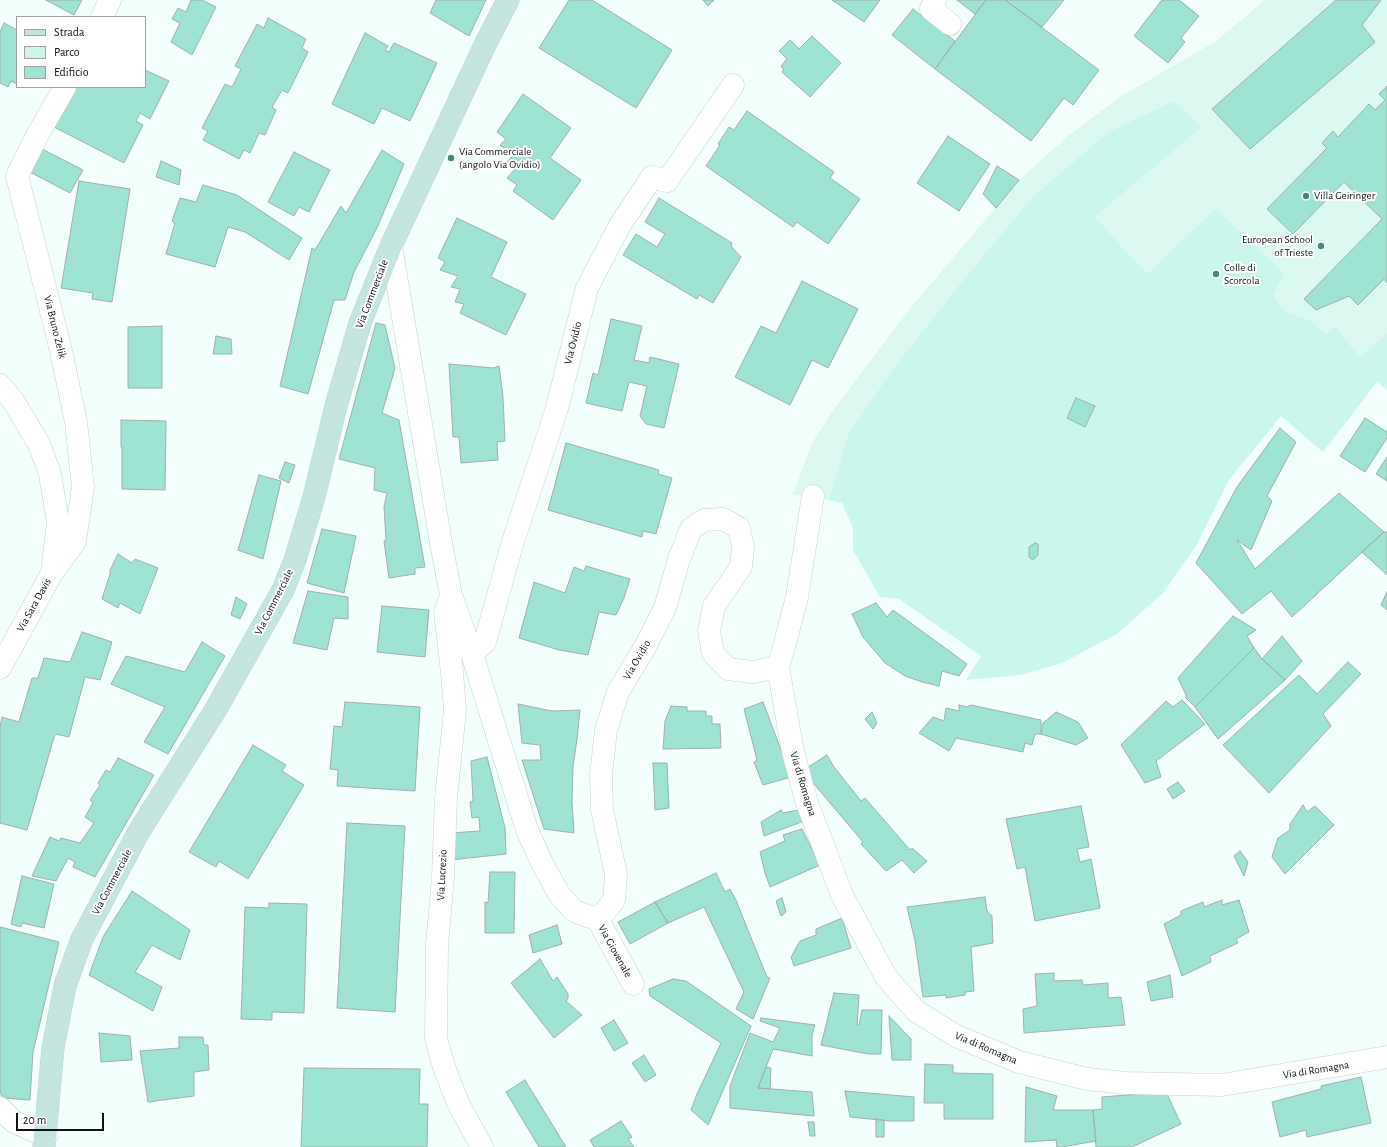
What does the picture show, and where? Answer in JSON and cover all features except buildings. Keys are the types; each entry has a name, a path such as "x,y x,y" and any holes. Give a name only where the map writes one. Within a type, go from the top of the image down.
{"main road":[{"name":"Via Commerciale","path":"45,1142 53,1048 65,986 82,939 138,833 216,708 282,590 295,560 312,504 336,406 360,323 391,246 480,54 508,0"}],"street":[{"path":"102,16 110,0"},
{"path":"935,0 931,9 950,24"},
{"name":"Via Ovidio","path":"472,654 485,642 512,545 557,408 587,288 620,225 652,177 666,181 733,84"},
{"name":"Via Bruno Zelik","path":"52,573 75,540 83,487 76,422 61,351 17,176 64,88"},
{"path":"391,246 451,595 472,654 527,830 543,864 560,894 574,911 597,918"},
{"name":"Via Sara Davis","path":"0,386 14,402 39,444 50,474 58,522 52,573 0,668"},
{"path":"778,666 797,597 813,496"},
{"name":"Via Ovidio","path":"597,918 604,913 614,900 616,874 602,810 601,775 606,730 618,692 645,647 665,608 679,559 691,529 704,520 723,520 739,528 743,547 740,567 714,606 709,631 713,653 728,669 753,672 778,666"},
{"name":"Via Lucrezio","path":"451,595 445,612 455,710 446,798 443,878 437,945 436,1038 444,1067 458,1103 482,1147"},
{"name":"Via di Romagna","path":"778,666 793,752 808,803 842,895 886,977 916,1011 956,1036 1019,1062 1087,1079 1126,1083 1222,1085 1387,1057"},
{"name":"Via Giovenale","path":"597,918 633,984"},
{"path":"0,1108 14,1122 45,1142"}],"shaded area":[{"name":"European School of Trieste","path":"1265,0 1387,0 1387,333 1360,359 1334,325 1326,336 1309,320 1284,311 1273,294 1147,274 1095,217 1202,127 1174,101 848,435 829,500 813,496 793,495 812,443 836,406 913,305 1019,180 1068,136 1120,97 1216,41"}],"green space":[{"path":"1174,101 1202,127 1095,217 1147,274 1216,209 1284,274 1273,294 1284,311 1309,320 1326,335 1334,325 1360,358 1387,333 1387,390 1377,382 1323,452 1281,416 1229,480 1196,546 1164,592 1117,634 1062,663 1021,675 966,680 981,656 899,599 880,597 853,550 853,528 842,503 829,500 848,435 894,368 965,278 1034,196 1109,132"}],"place":[{"name":"Via Commerciale (angolo Via Ovidio)","path":"451,158"},
{"name":"Villa Geiringer","path":"1306,196"},
{"name":"European School of Trieste","path":"1321,246"},
{"name":"Colle di Scorcola","path":"1216,274"}]}
